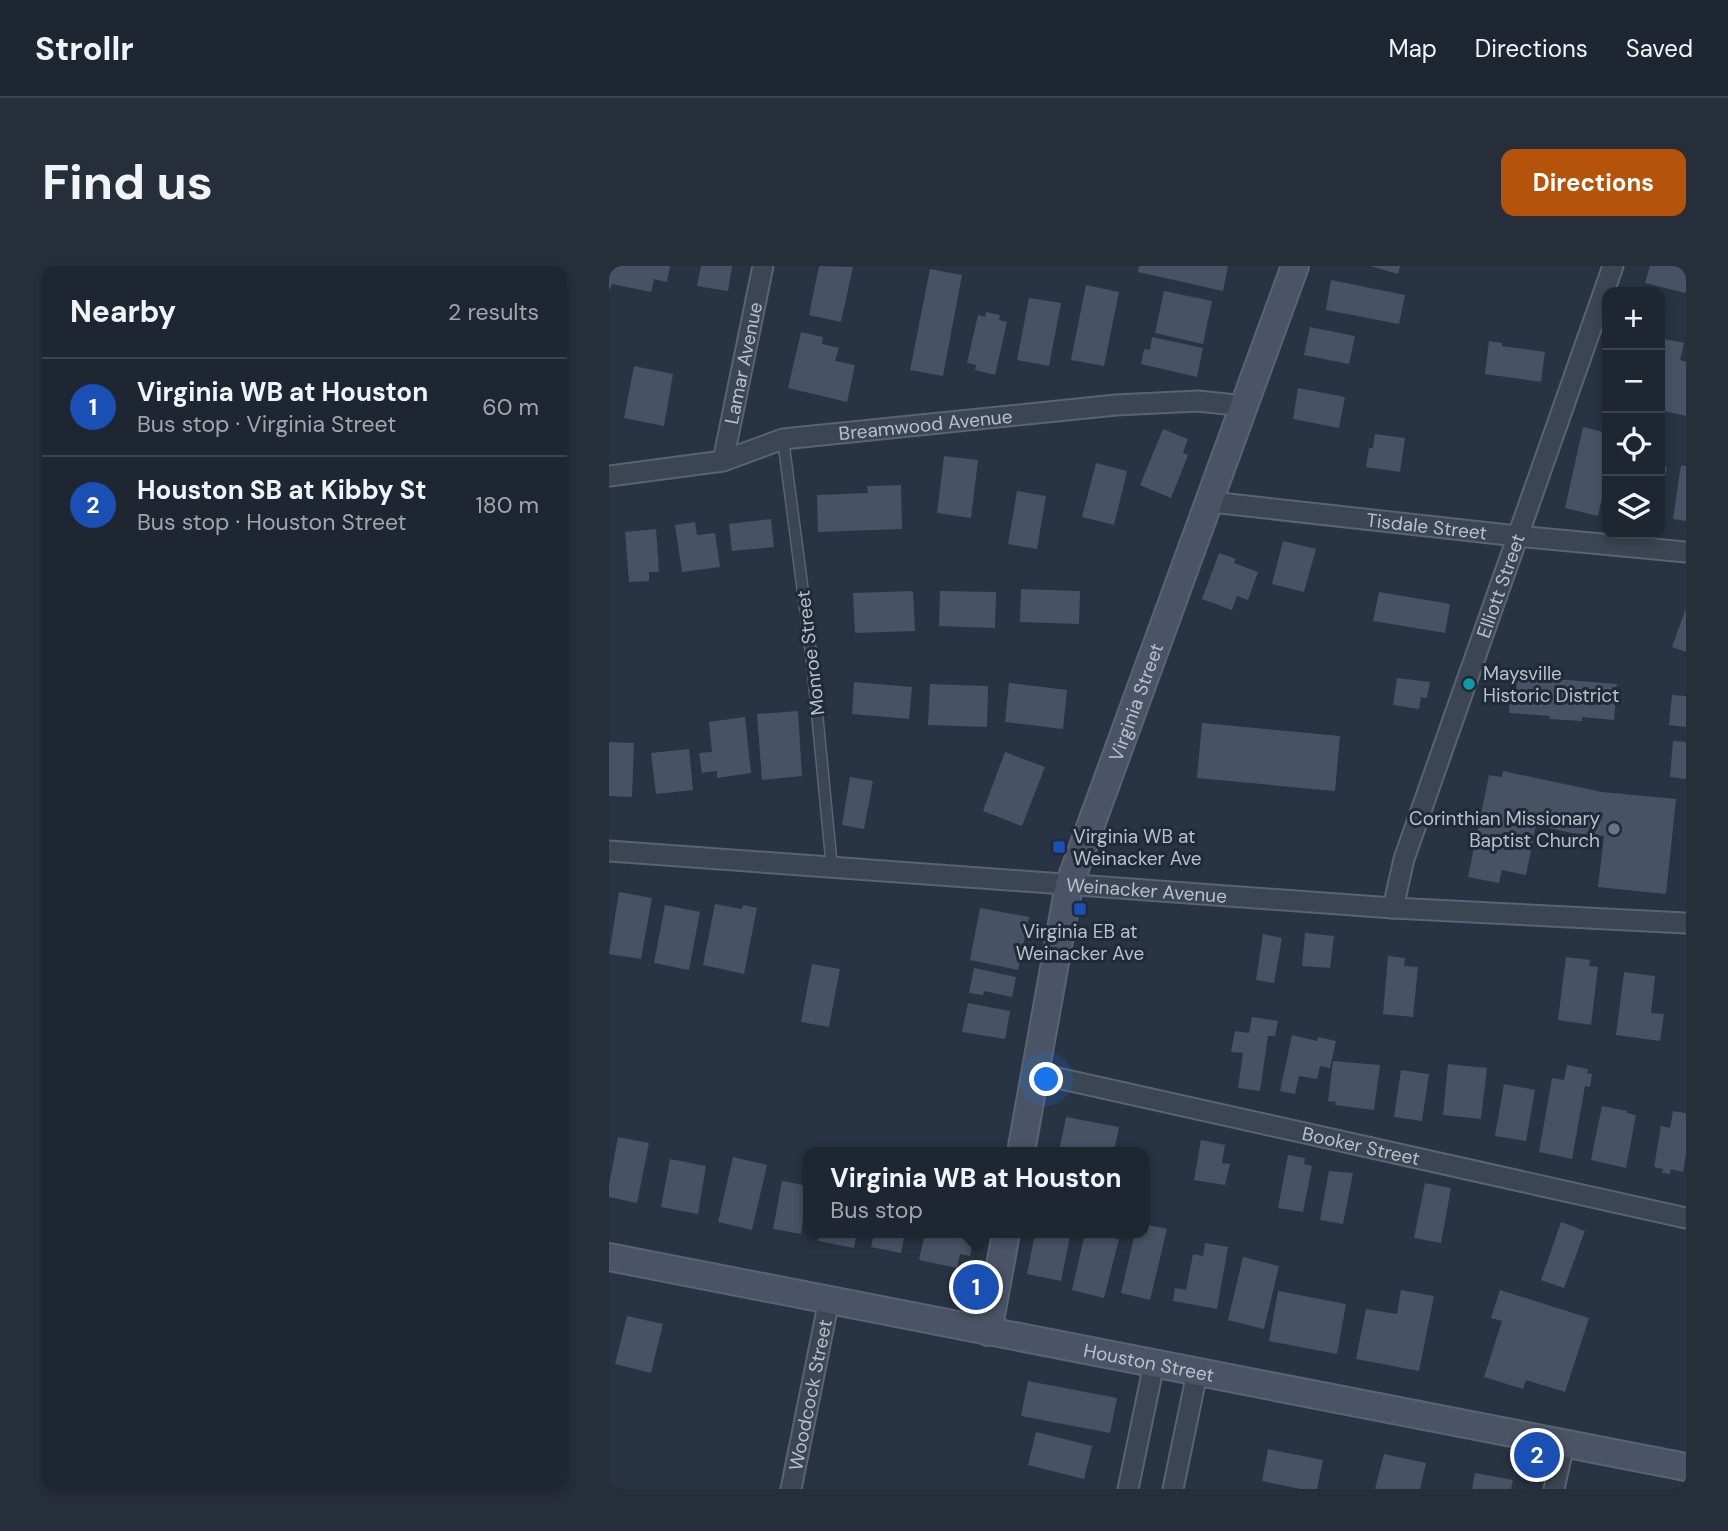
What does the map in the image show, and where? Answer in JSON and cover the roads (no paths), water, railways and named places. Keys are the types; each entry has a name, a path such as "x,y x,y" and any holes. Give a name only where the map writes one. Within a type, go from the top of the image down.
{"street":[{"name":"Lamar Avenue","path":"723,461 763,266"},
{"name":"Virginia Street","path":"1022,1147 1069,885 1295,266"},
{"name":"Elliott Street","path":"1394,908 1404,859 1613,266"},
{"name":"Breamwood Avenue","path":"609,475 723,461 783,439 1116,405 1198,401 1245,406"},
{"name":"Tisdale Street","path":"1211,502 1686,552"},
{"name":"Weinacker Avenue","path":"609,851 1394,908 1686,923"},
{"name":"Booker Street","path":"1035,1073 1686,1218"},
{"path":"988,1332 1005,1238"},
{"name":"Houston Street","path":"609,1257 1686,1467"},
{"name":"Woodcock Street","path":"791,1489 829,1300"},
{"path":"1128,1489 1153,1364"},
{"path":"1173,1489 1197,1373"},
{"path":"1554,1489 1564,1444"}],"lane":[{"name":"Monroe Street","path":"783,439 812,661 832,868"}],"place":[{"name":"Maysville Historic District","path":"1469,684"},
{"name":"Corinthian Missionary Baptist Church","path":"1614,829"},
{"name":"Virginia WB at Weinacker Ave","path":"1059,847"},
{"name":"Virginia EB at Weinacker Ave","path":"1080,909"},
{"name":"Virginia WB at Houston","path":"976,1287"},
{"name":"Houston SB at Kibby St","path":"1537,1455"}]}
